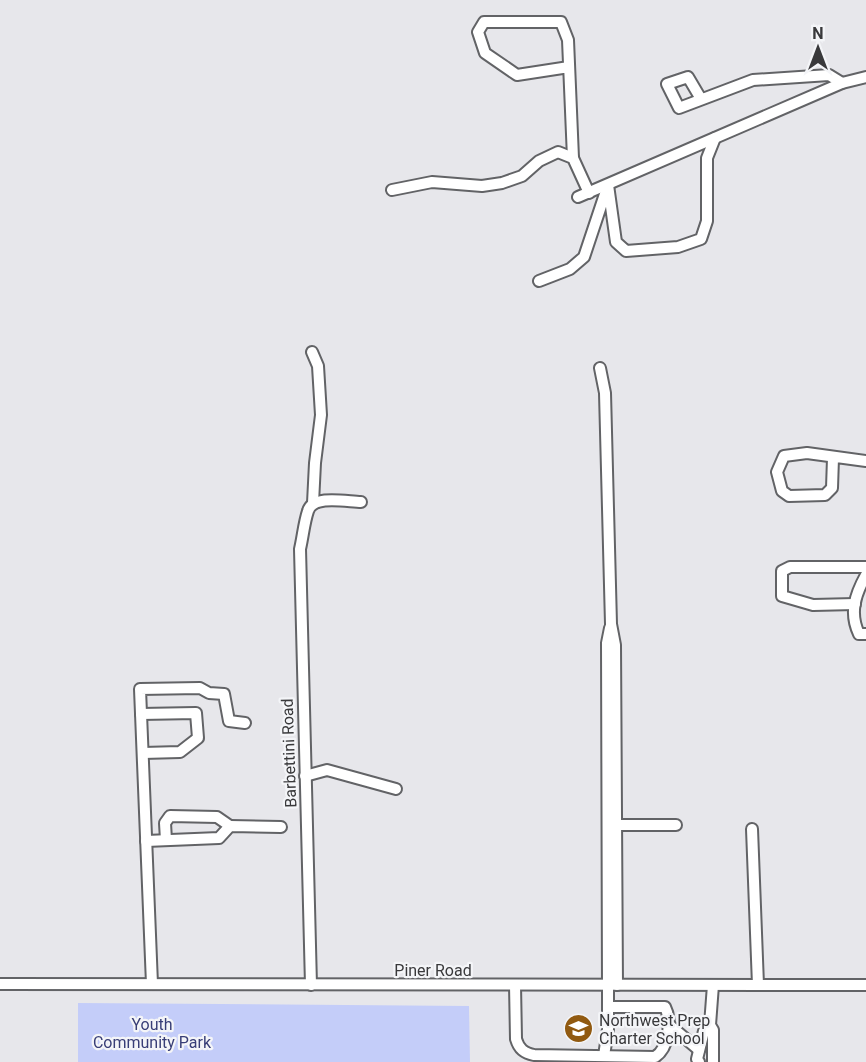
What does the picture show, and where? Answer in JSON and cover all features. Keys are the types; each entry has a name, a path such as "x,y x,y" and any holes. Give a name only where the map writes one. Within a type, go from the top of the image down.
{"street":[{"path":"569,68 517,75 485,53 478,32 484,22 561,22 568,40 573,158 584,195 842,83 866,77"},
{"path":"701,99 753,80 829,75 842,83"},
{"path":"608,185 616,242 626,250 678,247 700,239 707,221 707,158 715,138"},
{"path":"392,190 432,182 482,186 502,183 522,176 539,160 558,152 573,158"},
{"path":"539,281 570,269 584,257 608,185"},
{"name":"Barbettini Road","path":"311,985 300,549 308,508 313,503 321,415 318,366 312,352"},
{"path":"600,368 605,393 610,624 607,643 612,985"},
{"path":"833,458 832,488 825,495 789,496 782,491 777,472 784,456 807,453 866,461"},
{"path":"313,503 331,500 362,502"},
{"path":"855,604 813,605 782,596 782,571 790,567 866,567"},
{"path":"866,575 856,594 853,622 859,634 866,634"},
{"path":"604,1056 612,985 616,825 615,645 610,624"},
{"path":"152,984 140,689 200,688 209,693 224,694 229,721 245,723"},
{"path":"141,714 196,713 198,738 180,752 143,753"},
{"path":"305,776 327,770 396,789"},
{"path":"166,840 165,823 170,816 218,817 230,826 280,827"},
{"path":"616,825 676,825"},
{"path":"146,841 219,838 230,826"},
{"path":"752,829 758,985"},
{"name":"Piner Road","path":"0,984 866,985"},
{"path":"515,985 516,1039 526,1053 655,1057 664,1049 667,1043 667,1010 665,1007 608,1007"},
{"path":"713,985 711,1025 714,1030 713,1062"},
{"path":"667,1023 699,1050"},
{"path":"699,1062 697,1059 704,1031 711,1025"}],"green space":[{"name":"Youth Community Park","path":"78,1003 469,1006 470,1062 78,1062"}],"place":[{"name":"Northwest Prep Charter School","path":"578,1029"}]}
